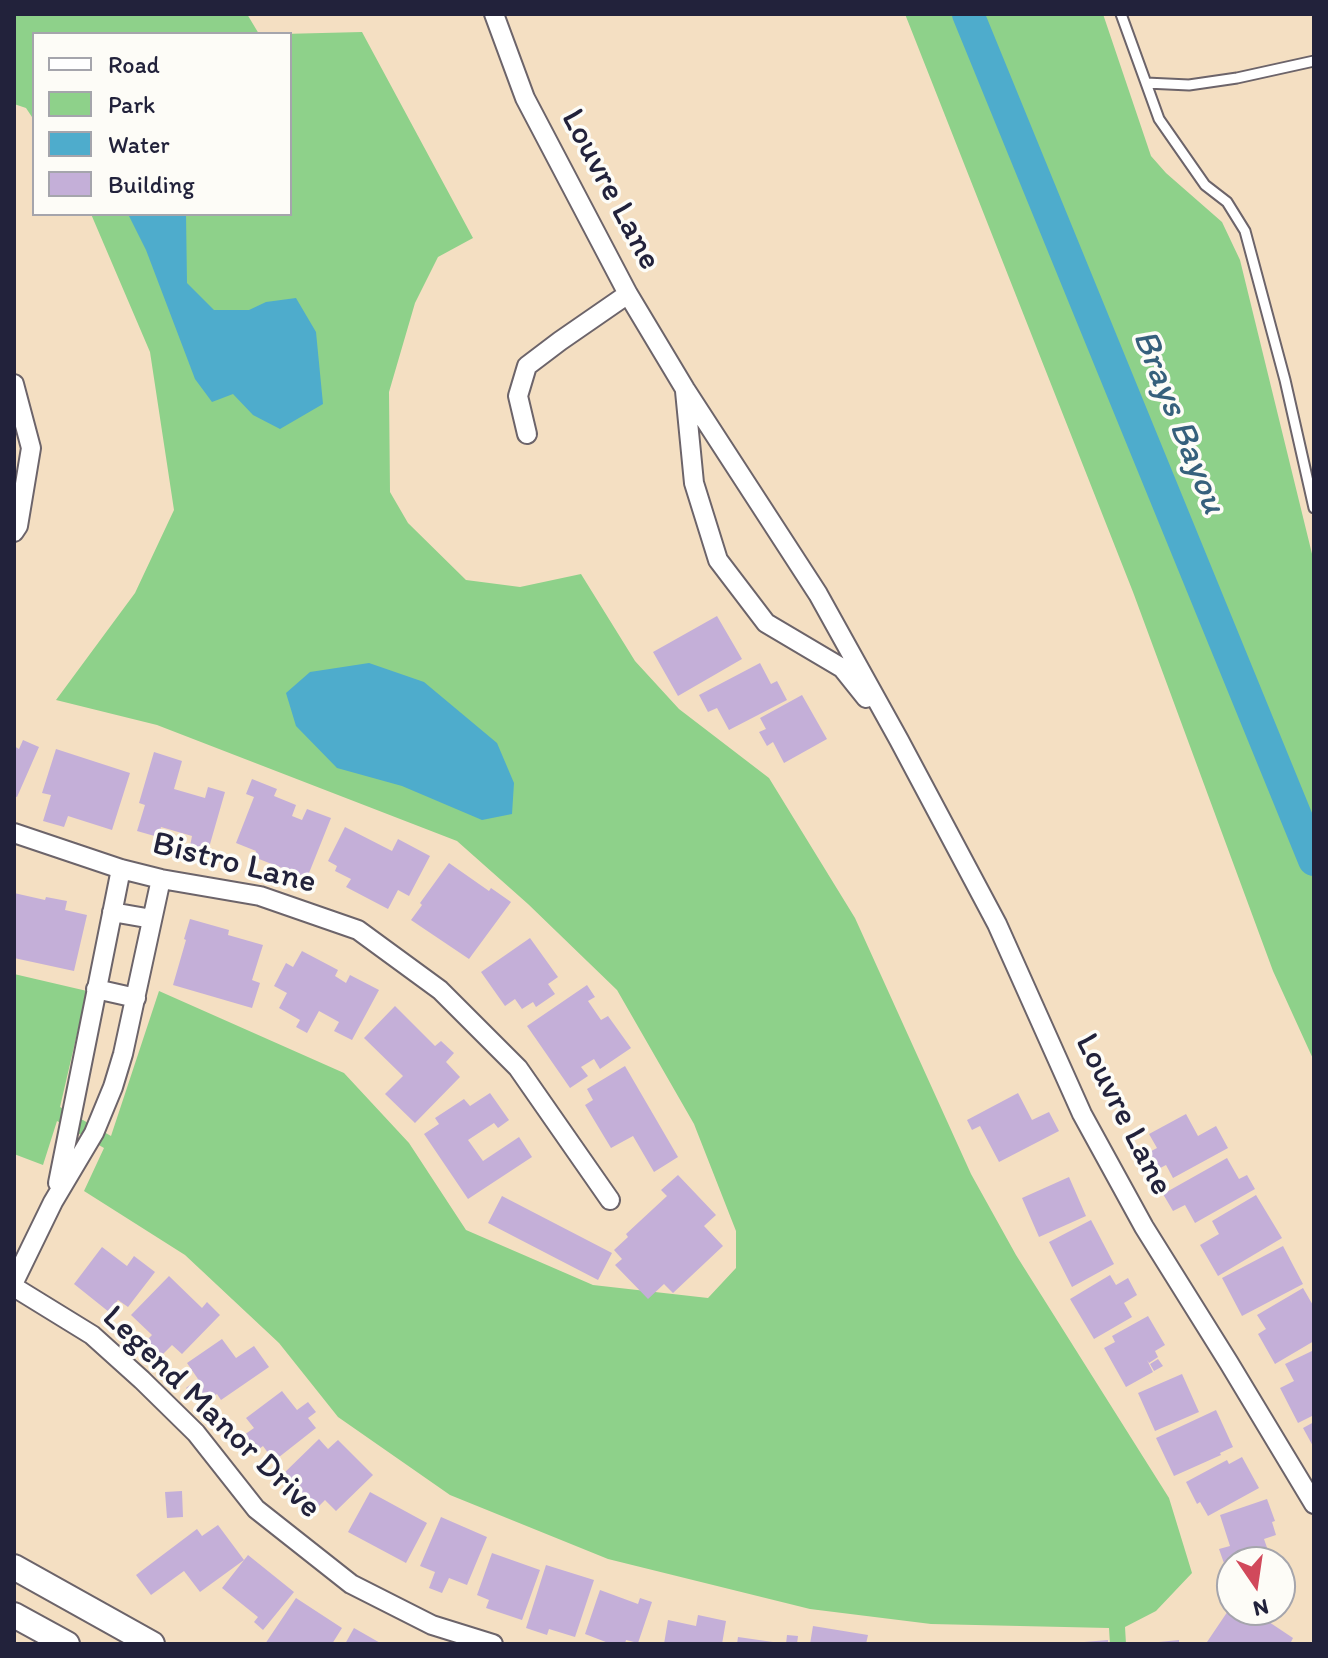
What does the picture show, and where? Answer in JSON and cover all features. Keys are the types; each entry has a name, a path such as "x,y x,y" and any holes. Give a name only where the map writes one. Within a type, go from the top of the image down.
{"main road":[{"path":"14,1567 152,1644"},
{"path":"14,1615 67,1644"}],"street":[{"name":"Louvre Lane","path":"494,14 525,98 628,294 685,389 818,594 997,924 1082,1114 1144,1227 1314,1504"},
{"path":"527,434 518,396 527,366 628,294"},
{"path":"14,384 31,448 18,526 14,532"},
{"name":"Louvre Lane","path":"685,389 694,483 718,560 766,623 842,668 899,740"},
{"name":"Bistro Lane","path":"14,833 121,869 260,896 358,930 440,990 518,1068 610,1200"},
{"path":"53,1202 121,869"},
{"path":"14,1285 53,1202 94,1133 118,1074 161,879"},
{"path":"112,912 152,919"},
{"path":"96,989 136,998"},
{"name":"Legend Manor Drive","path":"14,1285 92,1335 196,1433 256,1509 351,1584 432,1625 493,1644"}],"lane":[{"path":"1121,14 1159,119 1205,185 1227,202 1245,231 1285,380 1314,508"},
{"path":"1146,83 1189,85 1314,61"}],"green space":[{"path":"14,14 247,14 258,32 32,32 32,117 26,108 14,104"},
{"path":"905,14 1103,14 1151,156 1222,222 1240,260 1314,562 1314,1061 1273,971 1133,592"},
{"path":"362,32 473,238 438,257 415,303 389,392 390,492 408,523 466,580 520,587 581,574 635,661 679,709 769,778 855,918 971,1174 1016,1255 1169,1498 1192,1573 1156,1611 1125,1627 1126,1644 1110,1644 1109,1628 931,1624 810,1609 608,1559 450,1495 338,1417 279,1343 185,1255 84,1191 104,1148 57,1121 43,1165 14,1154 14,974 87,991 60,1107 111,1136 159,991 344,1073 409,1143 466,1230 593,1285 708,1298 736,1268 736,1231 694,1124 617,990 457,841 157,725 56,700 135,593 174,510 150,352 92,216 292,216 292,34"}],"water":[{"path":"129,216 186,216 187,283 214,310 249,310 266,302 296,298 316,332 323,404 280,429 253,415 233,394 212,402 195,379 146,250"},
{"path":"369,663 424,682 497,743 514,783 512,814 482,820 402,786 337,768 296,726 286,693 310,672"}],"building":[{"path":"717,616 742,659 678,696 653,652"},
{"path":"760,663 771,684 777,681 787,700 729,730 717,708 708,712 699,695"},
{"path":"802,695 827,739 784,763 773,742 767,746 759,732 766,729 760,718"},
{"path":"23,740 39,747 17,797 14,796 14,746 19,749"},
{"path":"56,749 130,773 112,830 68,816 64,827 43,821 51,795 42,793"},
{"path":"154,752 182,761 174,789 205,798 208,787 225,792 208,851 190,846 192,836 161,827 158,837 137,831 145,805 139,803"},
{"path":"252,779 277,789 274,796 296,805 292,816 302,820 307,809 331,818 307,878 254,857 256,851 236,843 254,797 246,794"},
{"path":"345,827 392,851 398,839 430,856 409,896 398,890 388,909 346,887 351,879 335,871 337,866 328,861"},
{"path":"449,863 489,891 491,888 511,902 469,959 411,920"},
{"path":"14,893 67,901 65,910 87,915 74,971 14,958"},
{"path":"190,919 229,930 228,935 263,945 252,980 260,983 252,1008 173,985"},
{"path":"530,938 558,977 548,984 555,994 536,1007 533,1002 522,1009 515,999 505,1006 481,972"},
{"path":"302,951 338,970 335,976 346,983 350,975 379,990 352,1040 334,1031 339,1022 319,1011 307,1033 296,1027 300,1020 279,1008 287,993 274,986 286,963 293,967"},
{"path":"587,985 595,997 588,1001 601,1020 608,1016 631,1048 600,1069 594,1059 581,1067 588,1076 570,1088 527,1026"},
{"path":"395,1006 435,1046 441,1041 454,1053 446,1062 460,1077 415,1123 385,1094 403,1076 364,1038"},
{"path":"625,1066 678,1157 654,1172 633,1136 611,1148 585,1105 593,1100 587,1089"},
{"path":"490,1093 509,1120 498,1128 494,1123 468,1140 483,1161 519,1137 532,1157 468,1199 424,1134 439,1124 435,1118 464,1099 470,1106"},
{"path":"1018,1093 1032,1120 1049,1112 1059,1131 999,1162 980,1126 972,1130 967,1120"},
{"path":"1186,1114 1198,1136 1216,1126 1228,1148 1173,1178 1166,1165 1145,1176 1136,1159 1157,1148 1149,1134"},
{"path":"1227,1158 1239,1179 1247,1175 1255,1189 1195,1223 1185,1205 1173,1211 1163,1194"},
{"path":"678,1175 716,1215 704,1226 723,1246 673,1293 664,1284 648,1299 615,1265 622,1259 614,1250 628,1237 626,1234 667,1196 661,1190"},
{"path":"1069,1177 1086,1216 1039,1237 1022,1198"},
{"path":"1256,1195 1282,1238 1218,1276 1200,1245 1219,1234 1212,1221"},
{"path":"502,1196 612,1253 598,1280 488,1223"},
{"path":"1091,1220 1114,1264 1072,1287 1049,1242"},
{"path":"1283,1246 1303,1284 1242,1316 1222,1278"},
{"path":"102,1247 127,1266 134,1256 155,1272 128,1307 118,1300 109,1312 74,1284"},
{"path":"1110,1275 1116,1285 1128,1278 1137,1295 1124,1303 1132,1317 1094,1339 1070,1299"},
{"path":"169,1276 202,1308 207,1302 220,1315 182,1354 172,1345 159,1358 144,1343 152,1335 131,1315"},
{"path":"1303,1288 1314,1307 1314,1341 1275,1364 1258,1334 1266,1329 1257,1315"},
{"path":"1148,1316 1165,1345 1155,1351 1158,1357 1149,1363 1147,1360 1153,1372 1126,1387 1104,1348 1115,1342 1112,1336"},
{"path":"222,1339 236,1358 254,1346 269,1367 221,1400 217,1394 199,1406 186,1388 198,1379 187,1363"},
{"path":"1314,1350 1314,1415 1298,1423 1280,1388 1294,1381 1285,1364"},
{"path":"1158,1359 1163,1366 1154,1371 1150,1364"},
{"path":"1182,1374 1199,1412 1155,1431 1138,1393"},
{"path":"282,1391 297,1410 308,1402 316,1412 308,1418 316,1428 274,1461 263,1446 256,1451 244,1435 254,1428 246,1418"},
{"path":"1216,1410 1233,1447 1174,1476 1156,1438"},
{"path":"1314,1422 1314,1448 1303,1428"},
{"path":"319,1439 328,1449 338,1440 373,1475 336,1511 325,1500 312,1513 281,1476"},
{"path":"1242,1457 1259,1488 1208,1516 1200,1502 1197,1504 1186,1482 1227,1460 1229,1464"},
{"path":"182,1491 183,1517 167,1518 165,1492"},
{"path":"370,1492 427,1523 406,1563 348,1532"},
{"path":"1267,1499 1275,1521 1272,1522 1276,1535 1264,1539 1266,1546 1230,1546 1220,1515"},
{"path":"441,1517 487,1537 467,1585 449,1578 442,1593 429,1588 435,1572 420,1566"},
{"path":"218,1525 244,1560 200,1592 184,1571 151,1595 136,1575 197,1529 202,1536"},
{"path":"492,1553 540,1570 522,1620 486,1608 489,1600 477,1595"},
{"path":"248,1555 294,1592 263,1630 254,1622 258,1617 222,1588"},
{"path":"546,1565 594,1580 575,1637 549,1629 547,1635 526,1628"},
{"path":"600,1590 638,1604 640,1598 652,1602 638,1643 626,1640 625,1644 611,1644 585,1634"},
{"path":"296,1598 342,1628 332,1644 265,1644"},
{"path":"698,1615 726,1621 722,1644 664,1644 668,1620 696,1626"},
{"path":"813,1626 868,1635 866,1644 810,1644"},
{"path":"1218,1626 1275,1626 1293,1638 1290,1644 1207,1642"},
{"path":"354,1628 382,1644 345,1644"},
{"path":"787,1635 798,1636 797,1644 786,1644"},
{"path":"738,1637 773,1642 773,1644 737,1644"},
{"path":"1108,1640 1108,1644 1084,1644 1084,1642"},
{"path":"1179,1640 1179,1644 1159,1644 1159,1642"}],"waterway":[{"name":"Brays Bayou","path":"968,14 1314,860"}]}
